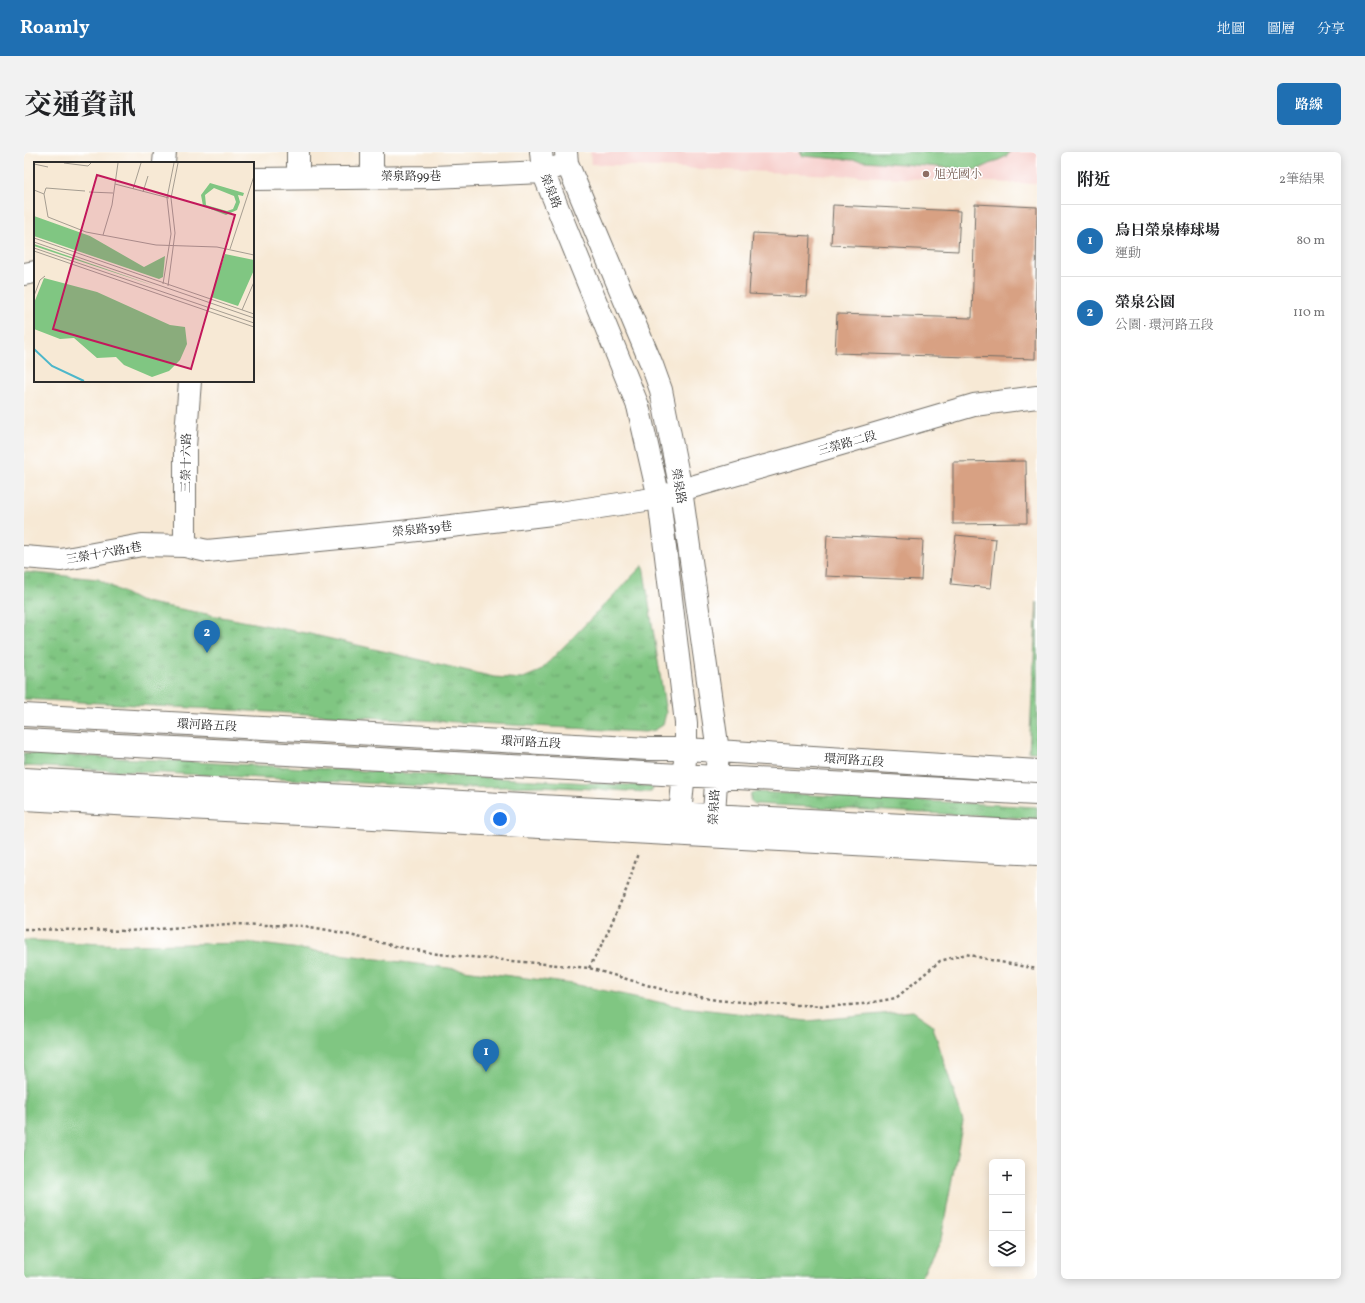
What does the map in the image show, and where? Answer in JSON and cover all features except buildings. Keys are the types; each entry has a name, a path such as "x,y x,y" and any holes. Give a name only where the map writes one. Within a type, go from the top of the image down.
{"street":[{"path":"164,162 165,152"},
{"path":"298,152 298,178"},
{"path":"372,152 372,177"},
{"name":"榮泉路99巷","path":"254,179 434,177 566,158"},
{"name":"榮泉路","path":"566,158 661,390 681,490 718,751 715,815 712,837"},
{"name":"榮泉路","path":"542,162 638,406 658,498 686,723 686,749 678,835"},
{"path":"24,274 34,272"},
{"name":"三榮十六路","path":"185,546 185,447 190,382"},
{"name":"三榮路二段","path":"658,498 974,405 1037,397"},
{"name":"榮泉路39巷","path":"185,546 207,551 401,532 560,513 658,498"},
{"name":"三榮十六路1巷","path":"24,557 61,560 142,545 185,546"},
{"name":"環河路五段","path":"24,715 649,749 686,749 1037,771"},
{"name":"環河路五段","path":"24,740 1037,794"},
{"path":"24,779 1037,832"},
{"path":"24,800 1037,854"}],"path":[{"path":"590,968 627,888 639,847"},
{"path":"24,929 127,931 230,924 305,926 438,954 590,968 664,990 716,1000 765,1004 835,1006 863,1004 896,998 940,961 966,954 995,961 1037,968"}],"shaded area":[{"name":"旭光國小","path":"590,152 1037,152 1037,184 591,164"}],"green space":[{"path":"800,152 1010,152 1007,156 977,170 803,156"},
{"path":"643,565 666,713 663,725 655,730 645,732 24,699 24,572 98,579 139,601 310,634 494,677 521,679 540,671"},
{"path":"1037,602 1037,752 1029,752"},
{"path":"24,753 648,786 652,787 653,789 651,792 646,792 542,786 461,788 24,766"},
{"path":"757,792 1037,807 1037,819 755,804 750,800 751,793"},
{"path":"24,940 122,945 253,943 573,984 682,1007 807,1021 913,1011 932,1024 963,1121 941,1239 920,1279 24,1279"}],"place":[{"name":"旭光國小","path":"926,174"},
{"name":"榮泉公園","path":"207,653"},
{"name":"烏日榮泉棒球場","path":"486,1072"}]}
